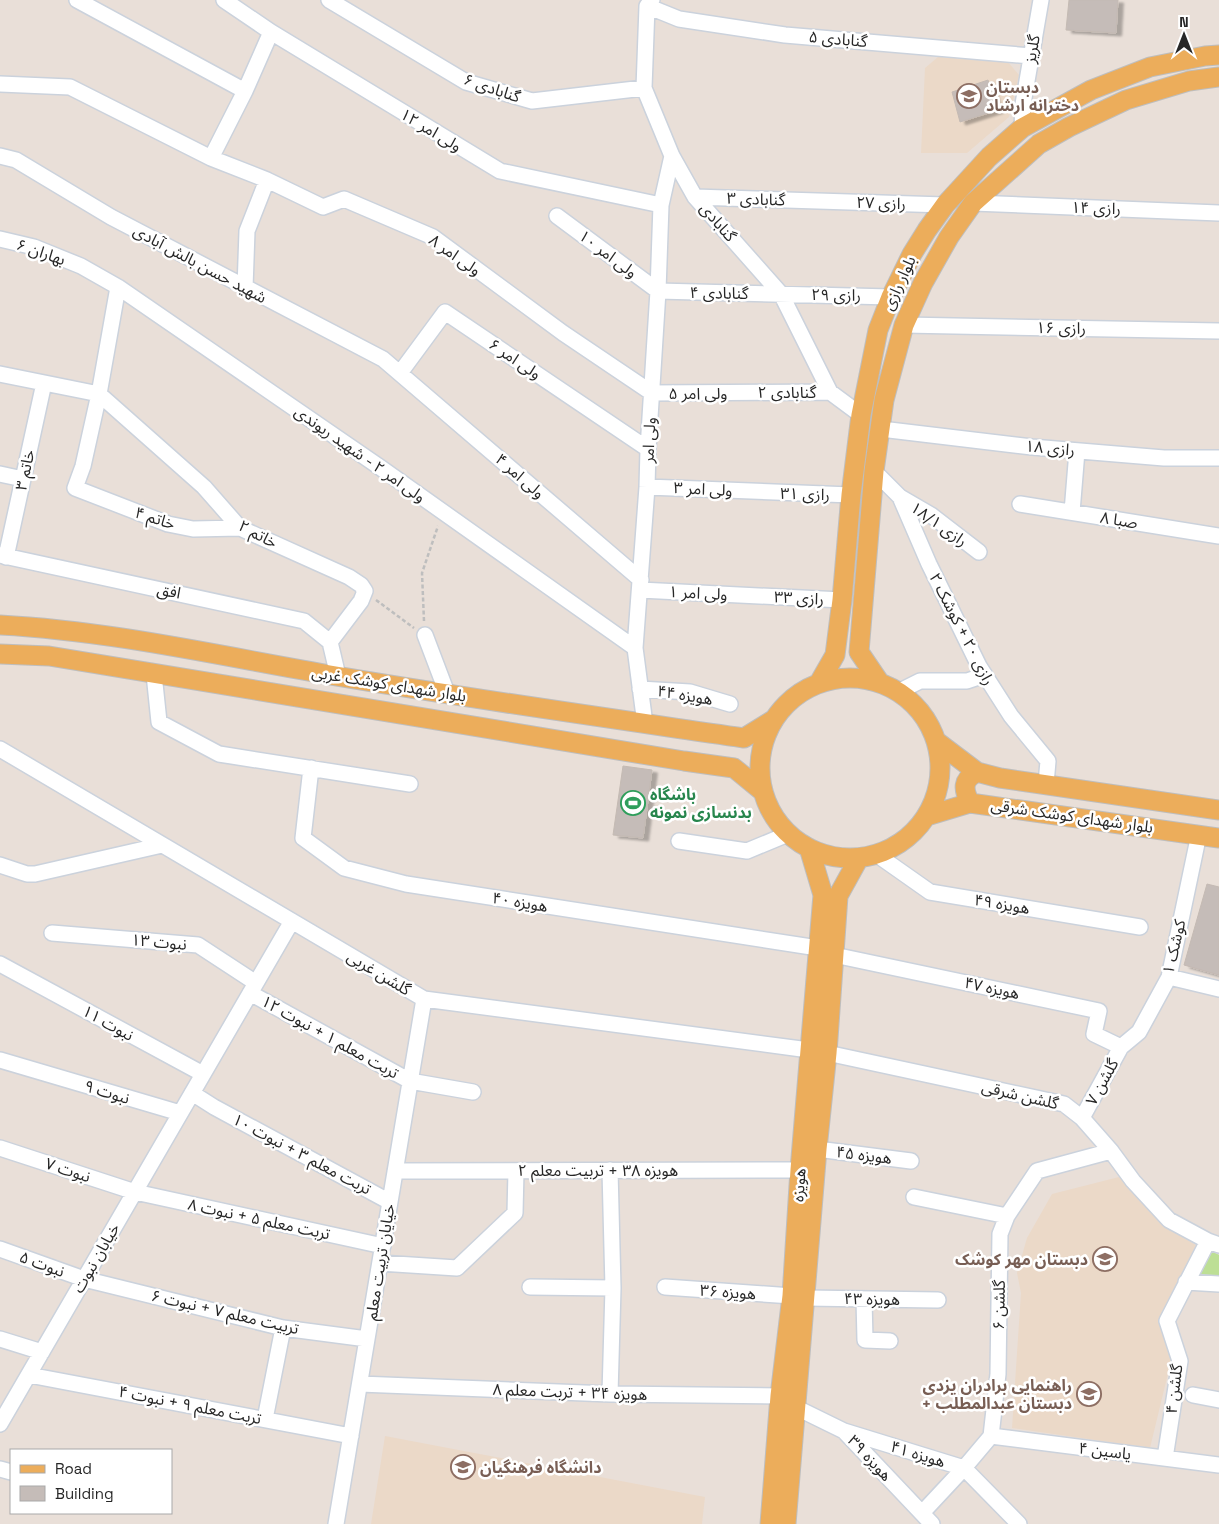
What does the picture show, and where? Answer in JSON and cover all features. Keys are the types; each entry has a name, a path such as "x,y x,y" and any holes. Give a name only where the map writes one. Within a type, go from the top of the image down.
{"main road":[{"name":"بلوار رازی","path":"820,683 835,655 851,495 862,415 878,330 891,297 912,254 946,205 989,157 1022,128 1091,90 1150,67 1219,55"},
{"name":"بلوار رازی","path":"878,680 859,652 874,471 884,400 904,324 923,283 949,237 973,203 1039,144 1069,127 1126,100 1189,81 1219,78"},
{"name":"بلوار شهدای کوشک غربی","path":"0,625 122,637 338,676 744,738 773,720"},
{"path":"120,668 122,637"},
{"name":"بلوار شهدای کوشک غربی","path":"0,654 49,656 734,768 762,791"},
{"path":"844,678 878,680 898,692 922,713 936,741 940,765 938,789 927,816 915,830 897,845 868,856 829,856 809,848 788,834 772,814 762,791 760,754 773,720 782,708 806,689 820,683 844,678"},
{"name":"بلوار شهدای کوشک شرقی","path":"936,741 977,772 1000,778 1219,810"},
{"path":"970,803 965,786 969,777 977,772"},
{"name":"بلوار شهدای کوشک شرقی","path":"927,816 970,803 1219,838"},
{"name":"هویزه","path":"770,1524 780,1396 799,1297 817,1149 818,1051 826,951 823,895 809,848"},
{"name":"هویزه","path":"826,951 838,896 868,856"},
{"name":"هویزه","path":"786,1524 797,1408 800,1170 818,1051"}],"street":[{"path":"77,0 245,90"},
{"name":"ولی امر ۱۲","path":"224,0 271,32 500,172 660,205"},
{"name":"گنابادی ۶","path":"329,0 466,82 532,101 644,88"},
{"name":"گلریز","path":"1022,128 1023,104 1041,0"},
{"name":"گنابادی","path":"649,3 644,88 672,156 695,197 781,294 830,392 862,415"},
{"name":"گنابادی ۵","path":"649,3 679,19 785,35 1031,56"},
{"path":"211,158 271,32"},
{"name":"ولی امر ۸","path":"0,84 70,87 211,158 267,180 323,207 344,199 432,237 563,333 652,393"},
{"name":"شهید حسن بالش آبادی","path":"0,156 16,160 111,217 383,359 400,373"},
{"name":"ولی امر","path":"645,724 635,648 647,487 658,291 660,205 672,156"},
{"path":"245,288 247,230 267,180"},
{"name":"گنابادی ۳","path":"695,197 817,201"},
{"name":"رازی ۲۷","path":"817,201 946,205"},
{"name":"رازی ۱۴","path":"973,203 1219,213"},
{"name":"ولی امر ۱۰","path":"557,216 658,291"},
{"name":"بهاران ۶","path":"0,239 34,247 81,266"},
{"name":"ولی امر ۲ - شهید ریوندی","path":"81,266 118,287 443,512 635,648"},
{"path":"0,374 99,394 118,287"},
{"name":"گنابادی ۴","path":"658,291 781,294"},
{"name":"رازی ۲۹","path":"781,294 891,297"},
{"name":"ولی امر ۶","path":"400,373 445,312 648,449"},
{"name":"رازی ۱۶","path":"904,324 1219,331"},
{"name":"ولی امر ۴","path":"400,373 640,585"},
{"name":"خاتم ۳","path":"3,556 23,479 44,383"},
{"name":"ولی امر ۵","path":"652,393 744,392"},
{"name":"گنابادی ۲","path":"744,392 830,392"},
{"name":"خاتم ۴","path":"99,394 83,466 74,488 168,524 193,529 240,528"},
{"name":"خاتم ۲","path":"99,394 204,487 240,528 348,577 361,585 365,592"},
{"name":"رازی ۱۸","path":"881,429 1077,451 1164,458 1219,458"},
{"path":"1072,512 1077,451"},
{"name":"رازی ۲۰ + کوشک ۲","path":"874,471 900,497 929,564 978,666 1011,716 1048,760 1046,784"},
{"path":"0,474 23,479"},
{"name":"ولی امر ۳","path":"647,487 759,492"},
{"name":"رازی ۳۱","path":"759,492 851,495"},
{"name":"رازی ۱۸/۱","path":"900,497 931,515 978,552"},
{"name":"صبا ۸","path":"1020,504 1219,536"},
{"name":"افق","path":"3,556 304,621 330,642"},
{"name":"ولی امر ۱","path":"640,585 755,596"},
{"path":"338,676 330,642 361,601 365,592"},
{"name":"رازی ۳۳","path":"755,596 842,600"},
{"path":"425,635 447,693"},
{"path":"154,674 159,722 219,754 410,784"},
{"path":"898,692 920,681 967,681 985,675"},
{"name":"هویزه ۴۴","path":"640,689 690,692 730,704"},
{"name":"گلشن غربی","path":"0,749 424,999 818,1051"},
{"name":"هویزه ۴۰","path":"311,768 303,838 344,868 406,884 826,951"},
{"path":"679,841 748,851 788,834"},
{"name":"کوشک ۱","path":"1121,1047 1139,1032 1169,977 1199,834"},
{"path":"0,865 27,874 35,874 162,845"},
{"name":"هویزه ۴۹","path":"868,856 930,892 1140,927"},
{"name":"خیابان نبوت","path":"0,1424 292,921"},
{"name":"نبوت ۱۳","path":"52,933 198,945 252,988"},
{"name":"هویزه ۴۷","path":"826,951 1099,1011 1094,1034 1121,1047"},
{"name":"نبوت ۱۱","path":"7,968 203,1074"},
{"path":"1169,977 1219,988"},
{"name":"تربت معلم ۱ + نبوت ۱۲","path":"252,988 410,1081 474,1092"},
{"name":"خیایان تربیت معلم","path":"336,1524 424,999"},
{"name":"گلشن ۷","path":"1082,1118 1121,1047"},
{"name":"گلشن شرقی","path":"818,1051 1064,1104 1082,1118 1111,1151 1132,1181 1169,1220 1213,1243"},
{"name":"نبوت ۹","path":"0,1060 180,1113"},
{"name":"تربت معلم ۳ + نبوت ۱۰","path":"192,1093 214,1107 390,1202"},
{"name":"نبوت ۷","path":"1,1148 135,1192"},
{"name":"هویزه ۴۵","path":"817,1149 911,1161"},
{"name":"گلشن ۶","path":"991,1436 998,1374 1000,1234 1007,1216 1037,1171 1111,1151"},
{"path":"610,1170 613,1288 610,1394"},
{"name":"هویزه ۳۸ + تربیت معلم ۲","path":"395,1171 800,1170"},
{"path":"380,1263 457,1268 516,1214 516,1171"},
{"name":"تربت معلم ۵ + نبوت ۸","path":"135,1192 383,1246"},
{"path":"914,1197 1007,1216"},
{"name":"گلشن ۴","path":"1165,1458 1180,1361 1166,1321 1186,1282 1213,1243"},
{"name":"نبوت ۵","path":"0,1249 84,1279"},
{"name":"تربیت معلم ۷ + نبوت ۶","path":"84,1279 283,1328 367,1339"},
{"path":"1186,1282 1219,1284"},
{"path":"530,1286 613,1288"},
{"name":"هویزه ۳۶","path":"664,1287 799,1297"},
{"name":"هویزه ۴۳","path":"799,1297 938,1300"},
{"path":"864,1299 865,1340 890,1341"},
{"path":"265,1419 283,1328"},
{"path":"0,1339 42,1352"},
{"name":"تربت معلم ۹ + نبوت ۴","path":"29,1375 351,1436"},
{"name":"هویزه ۳۴ + تربت معلم ۸","path":"360,1384 610,1394 780,1396"},
{"path":"1193,1394 1219,1400"},
{"name":"هویزه ۳۹","path":"797,1408 844,1431 927,1519"},
{"name":"هویزه ۴۱","path":"844,1431 964,1468"},
{"path":"927,1519 964,1468 991,1436"},
{"name":"یاسین ۴","path":"991,1436 1219,1465"},
{"path":"964,1468 1019,1524"}],"path":[{"path":"425,635 422,572 443,512"},
{"path":"365,592 425,635"}],"shaded area":[{"name":"دبستان دخترانه ارشاد","path":"938,57 1008,62 1019,75 1009,117 967,153 921,153 925,68"},
{"path":"1119,1177 1164,1226 1196,1245 1159,1321 1171,1361 1150,1448 1012,1428 1021,1293 1017,1273 1027,1238 1052,1194"},
{"name":"دانشگاه فرهنگیان","path":"385,1436 705,1497 702,1524 371,1524"}],"green space":[{"path":"1212,1251 1219,1255 1219,1277 1199,1274"}],"building":[{"path":"1069,0 1118,0 1116,33 1066,30"},
{"path":"988,80 998,110 960,122 952,92"},
{"name":"باشگاه بدنسازی نمونه","path":"623,766 652,770 643,838 613,835"},
{"path":"1207,884 1219,887 1219,975 1184,965"}],"place":[{"name":"دبستان دخترانه ارشاد","path":"969,96"},
{"name":"باشگاه بدنسازی نمونه","path":"633,803"},
{"name":"دبستان مهر کوشک","path":"1105,1259"},
{"name":"راهنمایی برادران یزدی + دبستان عبدالمطلب","path":"1089,1394"},
{"name":"دانشگاه فرهنگیان","path":"463,1467"}]}
